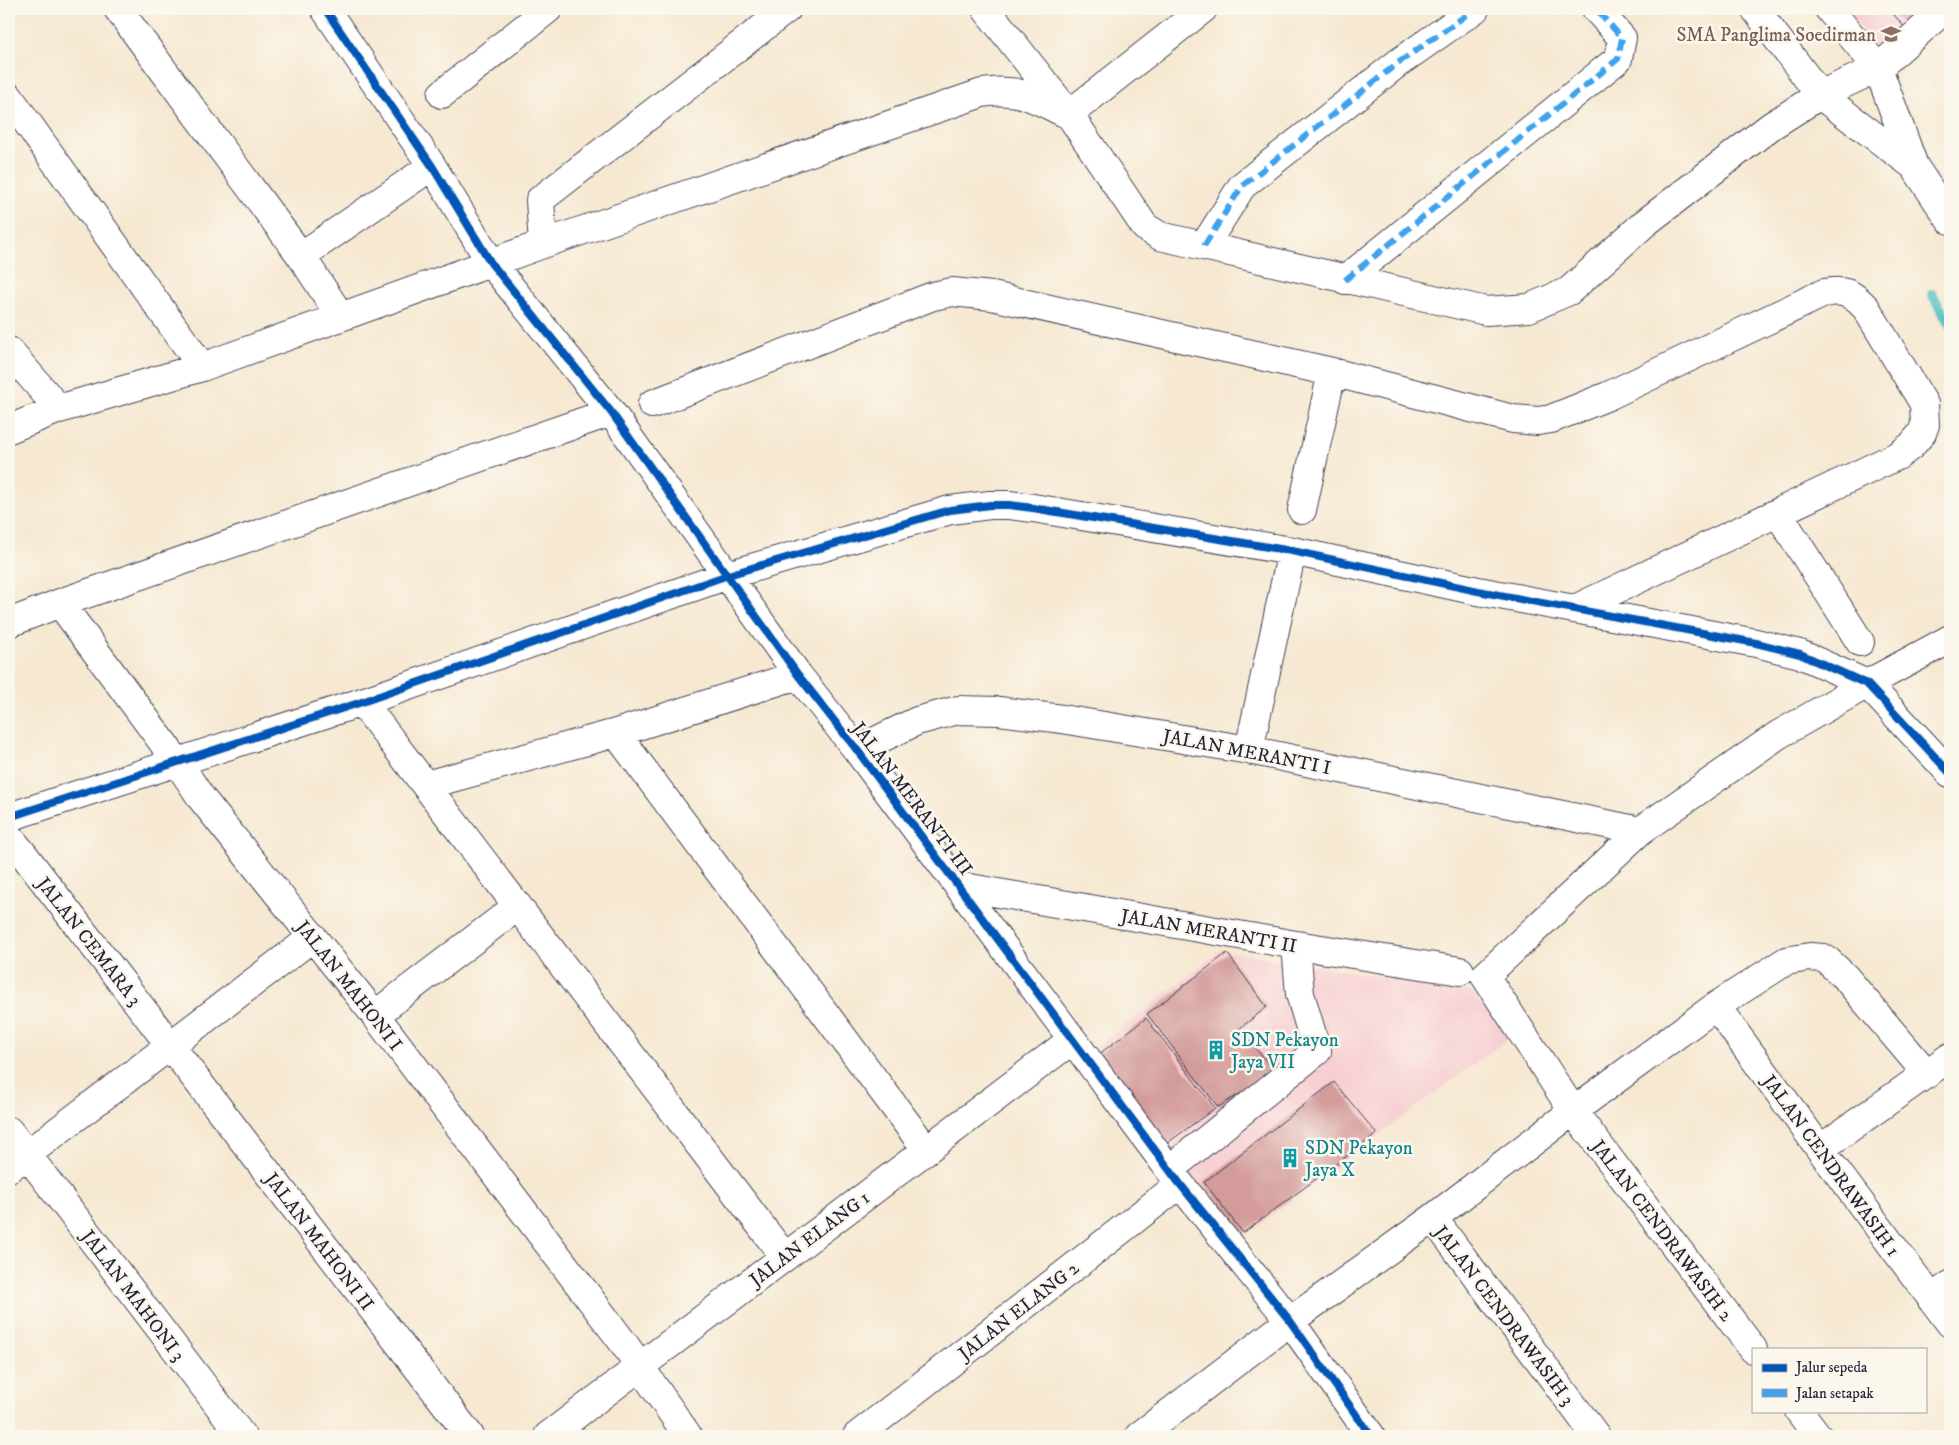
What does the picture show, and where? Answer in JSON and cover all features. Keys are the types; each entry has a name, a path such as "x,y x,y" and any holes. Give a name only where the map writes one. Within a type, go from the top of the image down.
{"street":[{"path":"118,9 301,256 341,317"},
{"name":"JALAN MERANTI III","path":"325,9 432,166 491,263 611,412 798,675 857,750 1175,1177 1290,1321 1371,1436"},
{"path":"442,94 548,9"},
{"path":"543,244 540,200 787,9"},
{"path":"986,9 1069,114 1145,227 1160,236 1486,312 1529,308 1569,291 1645,223 1771,126 1820,95 1878,68 1945,9"},
{"path":"1069,114 1204,9"},
{"path":"1204,246 1242,186 1398,63 1475,9"},
{"path":"1345,280 1618,59 1622,38 1596,9"},
{"path":"1755,9 1820,95 1914,166"},
{"path":"1829,9 1878,68 1914,166 1950,220"},
{"path":"9,429 58,409 202,367 543,244 982,93 1001,90 1021,93 1069,114"},
{"path":"9,98 202,367"},
{"path":"301,256 432,166"},
{"path":"652,404 933,296 952,292 992,296 1332,372 1513,419 1526,421 1544,420 1608,396 1824,293 1847,292 1859,300 1866,308 1924,404 1925,425 1922,433 1911,446 1898,455 1575,609"},
{"path":"9,351 58,409"},
{"path":"1302,510 1332,372"},
{"path":"9,623 60,603 611,412"},
{"path":"9,817 362,702 728,575 950,510 990,505 1033,508 1292,551 1478,591 1774,647 1800,654 1867,684 1950,772"},
{"path":"1778,513 1860,642"},
{"path":"1249,750 1292,551"},
{"name":"JALAN MAHONI I","path":"60,603 178,762 202,799 375,1015 640,1367 688,1436"},
{"path":"1640,831 1778,736 1867,684 1950,639"},
{"path":"426,785 616,733 798,675"},
{"path":"362,702 784,1256"},
{"name":"JALAN MERANTI I","path":"857,750 917,721 958,710 976,710 1062,719 1249,750 1640,831"},
{"path":"616,733 926,1149"},
{"name":"JALAN CENDRAWASIH 2","path":"1640,831 1485,976 1573,1111 1752,1349"},
{"name":"JALAN CEMARA 3","path":"9,837 170,1045"},
{"name":"JALAN MERANTI II","path":"958,886 1296,945 1460,971"},
{"path":"375,1015 518,906"},
{"path":"18,1161 313,936"},
{"name":"JALAN ELANG 2","path":"856,1436 1175,1177 1317,1051 1300,994 1296,945"},
{"path":"1139,1436 1290,1321 1432,1218 1716,1006 1786,961 1805,957 1823,958 1846,978 1927,1074"},
{"name":"JALAN CENDRAWASIH 1","path":"1716,1006 1820,1148 1941,1292 1950,1323"},
{"name":"JALAN ELANG 1","path":"548,1436 1072,1040"},
{"name":"JALAN MAHONI II","path":"170,1045 470,1436"},
{"path":"1820,1148 1950,1057"},
{"name":"JALAN MAHONI 3","path":"9,1131 18,1161 242,1436"},
{"name":"JALAN CENDRAWASIH 3","path":"1432,1218 1596,1436"},
{"path":"1800,1412 1818,1436"}],"shaded area":[{"name":"SMA Panglima Soedirman","path":"1846,9 1944,9 1886,60"},
{"path":"1221,950 1472,992 1510,1037 1240,1239 1095,1049"}],"building":[{"path":"1889,9 1932,9 1907,30"},
{"name":"SDN Pekayon Jaya VII","path":"1227,953 1267,1007 1239,1029 1276,1072 1218,1107 1147,1014"},
{"path":"1146,1018 1215,1108 1166,1144 1098,1055"},
{"name":"SDN Pekayon Jaya X","path":"1334,1082 1377,1134 1243,1233 1204,1182"}],"waterway":[{"path":"1932,294 1950,325"}],"marked path":[{"path":"1204,246 1242,186 1398,63 1475,9"},
{"path":"1345,280 1618,59 1622,38 1596,9"}],"cycle path":[{"path":"325,9 432,166 491,263 611,412 798,675 857,750 1180,1184 1290,1321 1371,1436"},
{"path":"9,817 362,702 728,575 950,510 990,505 1033,508 1292,551 1478,591 1756,643 1800,654 1867,684 1950,773"}],"place":[{"name":"SMA Panglima Soedirman","path":"1891,34"},
{"name":"SDN Pekayon Jaya VII","path":"1216,1050"},
{"name":"SDN Pekayon Jaya X","path":"1290,1158"}]}
